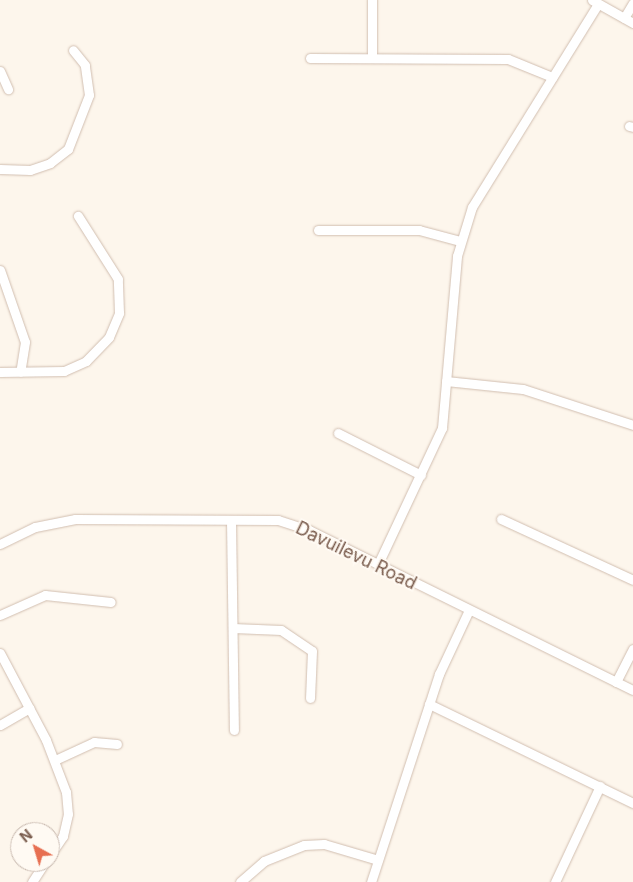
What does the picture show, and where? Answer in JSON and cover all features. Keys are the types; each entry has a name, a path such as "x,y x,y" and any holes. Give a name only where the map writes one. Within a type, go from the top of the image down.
{"street":[{"path":"372,0 372,58"},
{"path":"378,564 442,428 460,241 472,207 552,77 595,2 633,23"},
{"path":"624,18 633,4"},
{"path":"0,169 30,170 50,163 68,149 89,95 85,65 73,50"},
{"path":"310,58 508,59 552,77"},
{"path":"0,71 8,89"},
{"path":"0,372 64,371 86,361 109,337 119,313 118,279 78,216"},
{"path":"318,230 419,230 460,241"},
{"path":"0,270 25,342 20,372"},
{"path":"446,381 523,389 633,425"},
{"path":"338,433 421,475"},
{"name":"Davuilevu Road","path":"0,544 34,527 75,519 278,520 378,564 468,612 633,690"},
{"path":"502,519 574,550 633,580"},
{"path":"231,520 234,730"},
{"path":"0,615 45,595 111,602"},
{"path":"370,882 430,704 468,612"},
{"path":"233,628 281,630 312,650 310,698"},
{"path":"616,682 633,649"},
{"path":"0,653 55,760 68,814 63,836 60,840"},
{"path":"430,704 633,803"},
{"path":"0,725 29,708"},
{"path":"55,760 94,742 117,744"},
{"path":"555,882 600,786"},
{"path":"240,882 264,861 304,845 324,844 378,860"}]}
